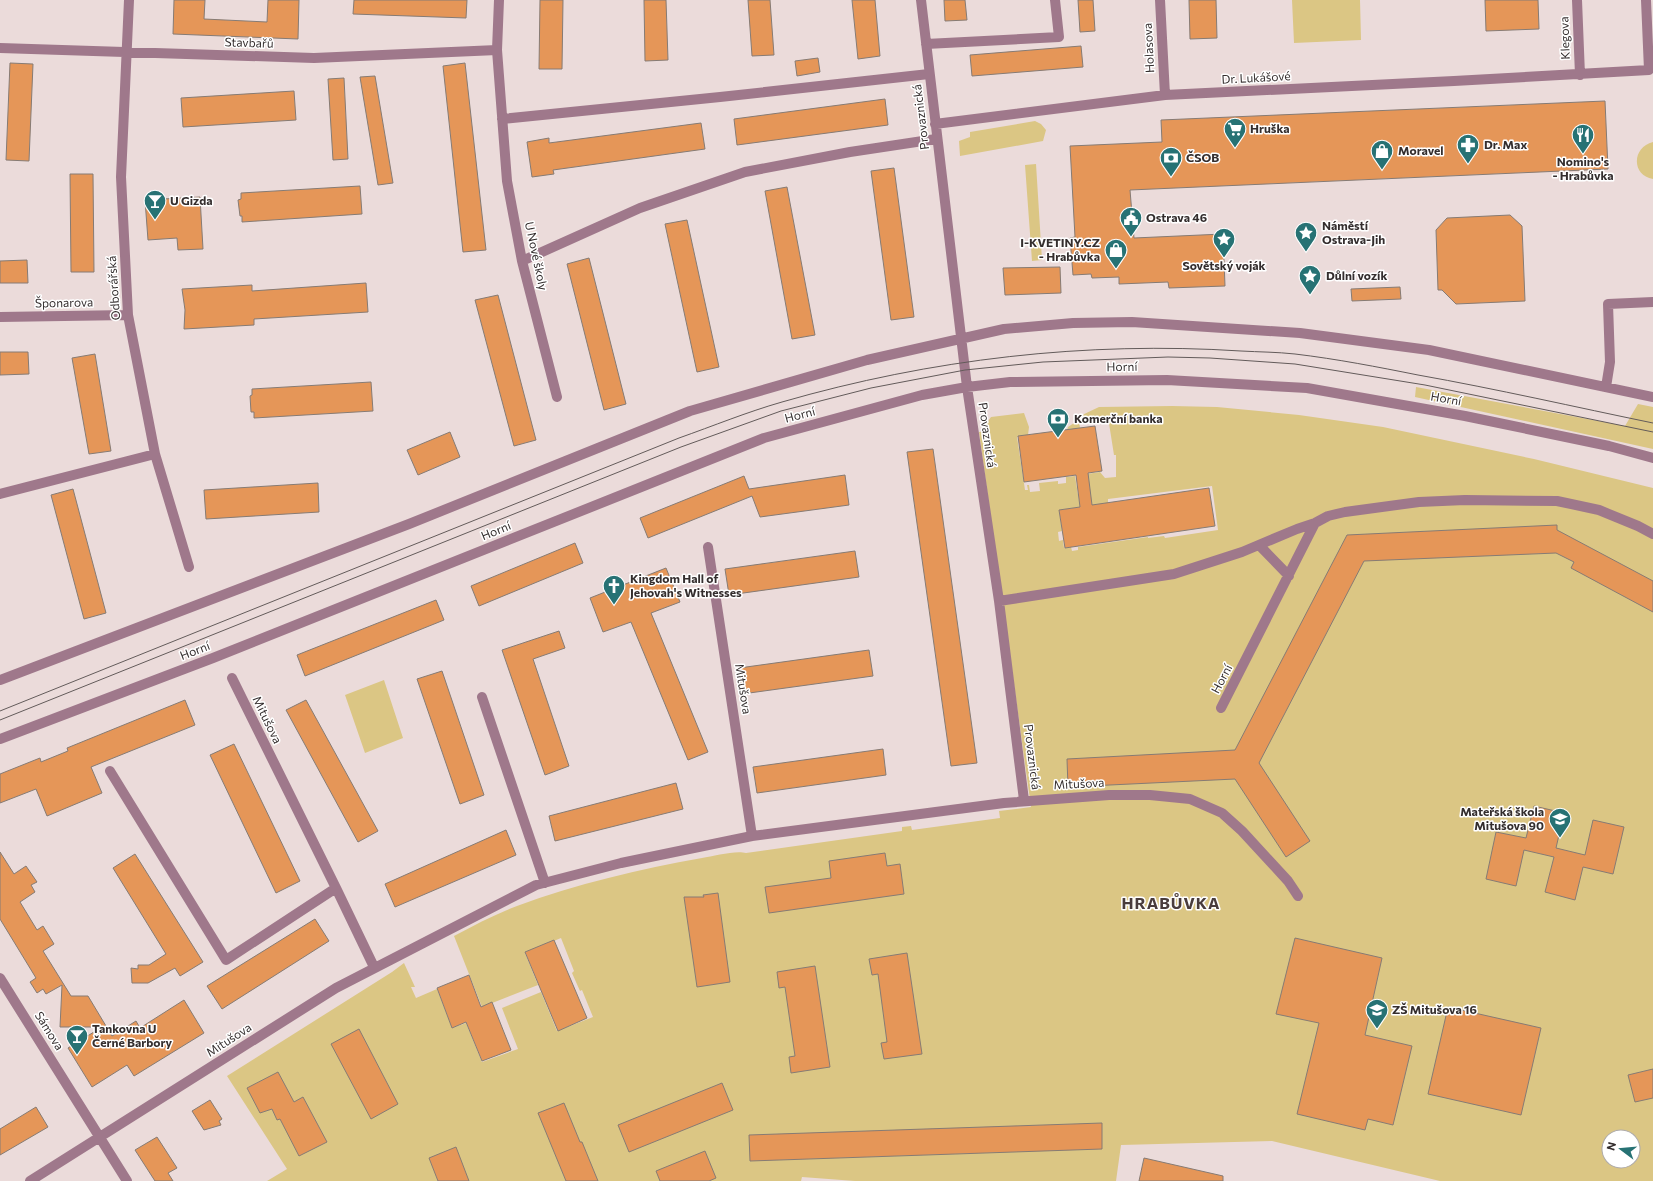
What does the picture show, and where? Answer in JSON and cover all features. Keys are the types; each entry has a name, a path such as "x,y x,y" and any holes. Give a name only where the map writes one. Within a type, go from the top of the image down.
{"street":[{"name":"Odborářská","path":"129,0 121,177 128,315 155,454 189,566"},
{"name":"U Nové školy","path":"499,0 497,50 507,181 522,261 557,397"},
{"name":"Provaznická","path":"920,0 967,387 999,600 1024,800"},
{"path":"926,44 1059,37 1055,0"},
{"name":"Holasova","path":"1160,0 1165,95"},
{"name":"Klegova","path":"1577,0 1580,75"},
{"name":"Dr. Lukášové","path":"935,124 1165,95 1580,75 1649,70 1646,0"},
{"name":"Stavbařů","path":"0,48 314,58 497,50"},
{"name":"Provaznická","path":"502,119 929,74"},
{"path":"522,261 640,208 745,172 850,152 936,138"},
{"path":"1606,387 1610,362 1608,304 1653,302"},
{"name":"Šponarova","path":"0,317 128,315"},
{"path":"0,680 409,524 690,411 867,360 1011,328 1073,323 1132,322 1300,333 1429,350 1653,397"},
{"name":"Horní","path":"0,739 213,658 764,438 922,395 967,387 1010,382 1167,380 1307,388 1466,416 1610,446 1653,458"},
{"path":"0,494 155,454"},
{"path":"999,600 1174,574 1242,552 1297,529 1316,523 1328,516 1345,512 1419,502 1469,500 1557,501 1599,510 1653,534"},
{"name":"Horní","path":"1221,708 1316,523"},
{"path":"1259,545 1289,576"},
{"name":"Mitušova","path":"708,546 752,836"},
{"name":"Mitušova","path":"232,678 374,967"},
{"path":"482,697 545,883"},
{"path":"110,770 226,960 336,888"},
{"name":"Mitušova","path":"100,1138 336,988 374,967 536,885 621,863 752,836 1024,800 1109,795 1190,799 1222,813 1242,831 1288,881 1298,896"},
{"name":"Sámova","path":"0,978 127,1181"},
{"path":"30,1181 100,1138"}],"shaded area":[{"path":"1292,0 1360,0 1361,40 1294,43"},
{"path":"1035,121 1041,124 1046,130 1043,141 960,156 959,141 970,137 970,132"},
{"path":"1653,142 1653,179 1641,172 1637,161 1641,149"},
{"path":"1036,164 1042,260 1032,261 1025,165"},
{"path":"1416,387 1625,426 1638,404 1653,407 1653,449 1415,397"},
{"path":"1172,406 1217,407 1299,415 1383,427 1534,459 1653,488 1653,1181 1440,1181 1272,1141 1121,1145 1116,1181 855,1181 802,1177 801,1181 267,1181 287,1169 227,1076 404,963 415,987 411,987 416,998 437,989 452,1028 466,1023 482,1062 518,1049 502,1008 541,992 557,1031 593,1017 582,990 580,991 572,973 574,971 561,938 525,953 538,985 482,1007 454,936 485,920 539,898 608,878 655,867 737,852 746,853 902,831 902,827 911,826 912,830 1000,818 999,811 1031,807 979,432 986,431 986,424 991,417 1024,413 1029,427 1028,435 1017,437 1025,490 1028,490 1027,485 1029,485 1030,492 1040,491 1039,483 1058,481 1058,484 1066,483 1066,477 1075,476 1080,507 1059,510 1062,531 1058,532 1059,541 1063,540 1064,548 1071,547 1072,551 1078,550 1078,547 1148,537 1164,536 1165,538 1218,530 1212,486 1108,499 1108,503 1092,506 1087,474 1100,472 1105,478 1116,477 1116,455 1114,455 1108,417 1079,421 1080,428 1067,430 1068,427 1080,416 1099,407"},
{"path":"384,680 403,738 365,753 345,695"}],"building":[{"path":"174,0 205,0 204,19 267,22 268,0 299,0 298,39 173,34"},
{"path":"354,0 467,0 466,18 353,14"},
{"path":"540,0 563,0 562,69 539,69"},
{"path":"644,0 666,0 668,60 645,61"},
{"path":"748,0 770,0 774,55 752,56"},
{"path":"852,0 875,0 880,56 858,59"},
{"path":"944,0 965,0 967,20 945,21"},
{"path":"1078,0 1093,0 1095,31 1080,32"},
{"path":"1189,0 1216,0 1217,38 1190,39"},
{"path":"1485,0 1538,0 1539,29 1486,31"},
{"path":"1081,46 1083,67 972,76 970,55"},
{"path":"818,58 820,72 797,76 795,61"},
{"path":"10,63 33,64 29,161 6,160"},
{"path":"465,63 486,250 463,252 443,66"},
{"path":"375,76 393,183 378,185 360,77"},
{"path":"344,78 348,159 333,160 328,79"},
{"path":"294,91 296,120 183,127 181,98"},
{"path":"885,99 888,125 737,145 734,119"},
{"path":"1605,101 1608,169 1130,190 1134,238 1223,234 1225,286 1169,288 1168,282 1119,284 1119,277 1092,278 1091,274 1073,275 1070,238 1075,237 1070,146 1162,142 1161,120"},
{"path":"701,123 705,149 553,170 554,174 532,177 527,142 549,138 549,143"},
{"path":"894,168 914,317 891,320 871,171"},
{"path":"70,174 93,174 94,272 71,272"},
{"path":"360,186 362,214 242,222 242,216 240,216 238,200 241,199 241,193"},
{"path":"787,187 815,335 792,339 765,191"},
{"path":"200,197 203,249 178,250 177,238 148,240 145,200"},
{"path":"1510,215 1522,226 1525,301 1456,304 1442,290 1438,290 1436,230 1447,218"},
{"path":"687,220 719,367 697,372 665,224"},
{"path":"589,258 626,404 604,410 567,264"},
{"path":"27,260 28,283 0,283 0,261"},
{"path":"1060,267 1061,293 1005,295 1003,268"},
{"path":"366,283 368,312 254,319 254,325 184,329 185,310 182,289 252,285 252,291"},
{"path":"1400,287 1401,299 1352,301 1351,289"},
{"path":"498,295 536,440 514,446 475,300"},
{"path":"0,352 28,352 29,374 0,375"},
{"path":"95,354 111,451 89,454 72,358"},
{"path":"371,382 373,411 254,418 254,412 251,412 250,396 252,395 252,389"},
{"path":"1095,426 1102,471 1088,473 1092,505 1209,488 1215,526 1065,548 1059,510 1080,507 1076,475 1024,482 1018,436"},
{"path":"450,432 460,457 418,475 407,450"},
{"path":"933,449 977,763 951,766 907,452"},
{"path":"845,475 849,505 760,517 752,496 648,538 640,518 744,476 749,489"},
{"path":"318,483 319,512 206,519 204,490"},
{"path":"73,489 106,613 84,619 51,495"},
{"path":"1557,525 1557,530 1653,581 1653,612 1571,568 1574,562 1556,553 1364,561 1259,763 1310,841 1286,857 1235,779 1068,787 1067,759 1235,750 1347,535"},
{"path":"575,543 583,563 479,606 471,586"},
{"path":"855,551 859,577 729,595 725,569"},
{"path":"666,568 680,602 651,613 708,752 688,760 631,622 603,632 590,598"},
{"path":"436,600 444,620 305,676 297,655"},
{"path":"559,631 565,648 533,659 569,766 545,775 502,650"},
{"path":"869,650 873,676 742,694 739,668"},
{"path":"442,671 484,795 460,804 417,679"},
{"path":"185,700 195,725 91,767 102,793 47,816 36,789 0,803 0,774 40,758 41,762 68,751 67,748"},
{"path":"306,700 378,831 358,842 286,710"},
{"path":"234,744 300,881 276,893 210,755"},
{"path":"883,749 886,775 757,793 753,767"},
{"path":"676,783 683,809 555,841 549,816"},
{"path":"1534,806 1564,813 1556,848 1585,855 1593,820 1624,827 1613,874 1583,867 1575,900 1545,892 1554,857 1524,850 1516,886 1486,879 1496,832 1526,838"},
{"path":"506,830 516,855 395,907 385,884"},
{"path":"0,852 14,874 26,866 37,882 31,885 35,892 20,902 37,930 43,926 54,944 43,951 71,996 88,996 112,1036 136,1021 140,1028 184,1000 204,1033 134,1076 127,1065 92,1087 68,1048 102,1027 60,1027 62,985 46,994 43,989 37,993 30,982 36,978 0,919"},
{"path":"885,853 887,866 900,864 904,894 769,913 765,887 831,878 829,861"},
{"path":"135,854 203,962 180,976 175,968 148,983 132,983 131,968 138,969 138,965 149,965 166,954 113,868"},
{"path":"718,893 730,982 697,987 684,897 704,897 703,895"},
{"path":"315,919 329,941 222,1009 207,986"},
{"path":"1295,938 1382,958 1365,1035 1412,1046 1393,1125 1368,1119 1365,1130 1297,1114 1319,1023 1276,1014"},
{"path":"554,940 587,1018 558,1031 525,952"},
{"path":"907,953 922,1054 884,1059 881,1043 887,1042 878,974 872,975 869,959"},
{"path":"815,966 830,1067 791,1073 789,1057 795,1056 785,987 779,988 777,972"},
{"path":"469,975 481,1007 492,1002 511,1050 482,1061 466,1022 452,1028 437,988"},
{"path":"1448,1007 1541,1028 1521,1115 1428,1094"},
{"path":"359,1029 398,1104 371,1119 331,1044"},
{"path":"1653,1069 1653,1098 1635,1102 1628,1075"},
{"path":"278,1072 294,1102 303,1097 327,1142 299,1156 280,1119 277,1120 272,1109 260,1113 247,1088"},
{"path":"722,1083 733,1110 629,1152 618,1125"},
{"path":"210,1100 222,1119 219,1121 221,1125 204,1130 192,1111"},
{"path":"564,1103 598,1181 566,1181 538,1113"},
{"path":"36,1107 48,1127 0,1155 0,1129"},
{"path":"1102,1123 1102,1149 750,1161 749,1135"},
{"path":"157,1137 177,1168 168,1173 173,1181 155,1181 135,1150"},
{"path":"456,1147 469,1181 438,1181 429,1158"},
{"path":"705,1151 716,1178 709,1181 660,1181 656,1171"},
{"path":"1144,1158 1223,1176 1223,1181 1139,1181"}],"tram line":[{"path":"0,711 679,438 730,419 782,402 838,387 895,374 952,364 1067,351 1125,349 1183,349 1288,353 1448,380 1653,423"},
{"path":"0,720 681,447 781,411 871,388 965,370 1043,362 1168,357 1210,358 1295,364 1425,385 1653,432"}],"place":[{"name":"Hruška","path":"1235,148"},
{"name":"Nomino's - Hrabůvka","path":"1583,154"},
{"name":"Dr. Max","path":"1468,164"},
{"name":"Moravel","path":"1382,170"},
{"name":"ČSOB","path":"1171,178"},
{"name":"U Gizda","path":"155,220"},
{"name":"Ostrava 46","path":"1131,238"},
{"name":"Náměstí Ostrava-Jih","path":"1306,252"},
{"name":"Sovětský voják","path":"1224,258"},
{"name":"I-KVETINY.CZ - Hrabůvka","path":"1116,270"},
{"name":"Důlní vozík","path":"1310,296"},
{"name":"Komerční banka","path":"1058,438"},
{"name":"Kingdom Hall of Jehovah's Witnesses","path":"614,606"},
{"name":"Mateřská škola Mitušova 90","path":"1560,838"},
{"name":"ZŠ Mitušova 16","path":"1377,1030"},
{"name":"Tankovna U Černé Barbory","path":"77,1056"}],"district":[{"name":"HRABŮVKA","path":"1171,903"}]}
